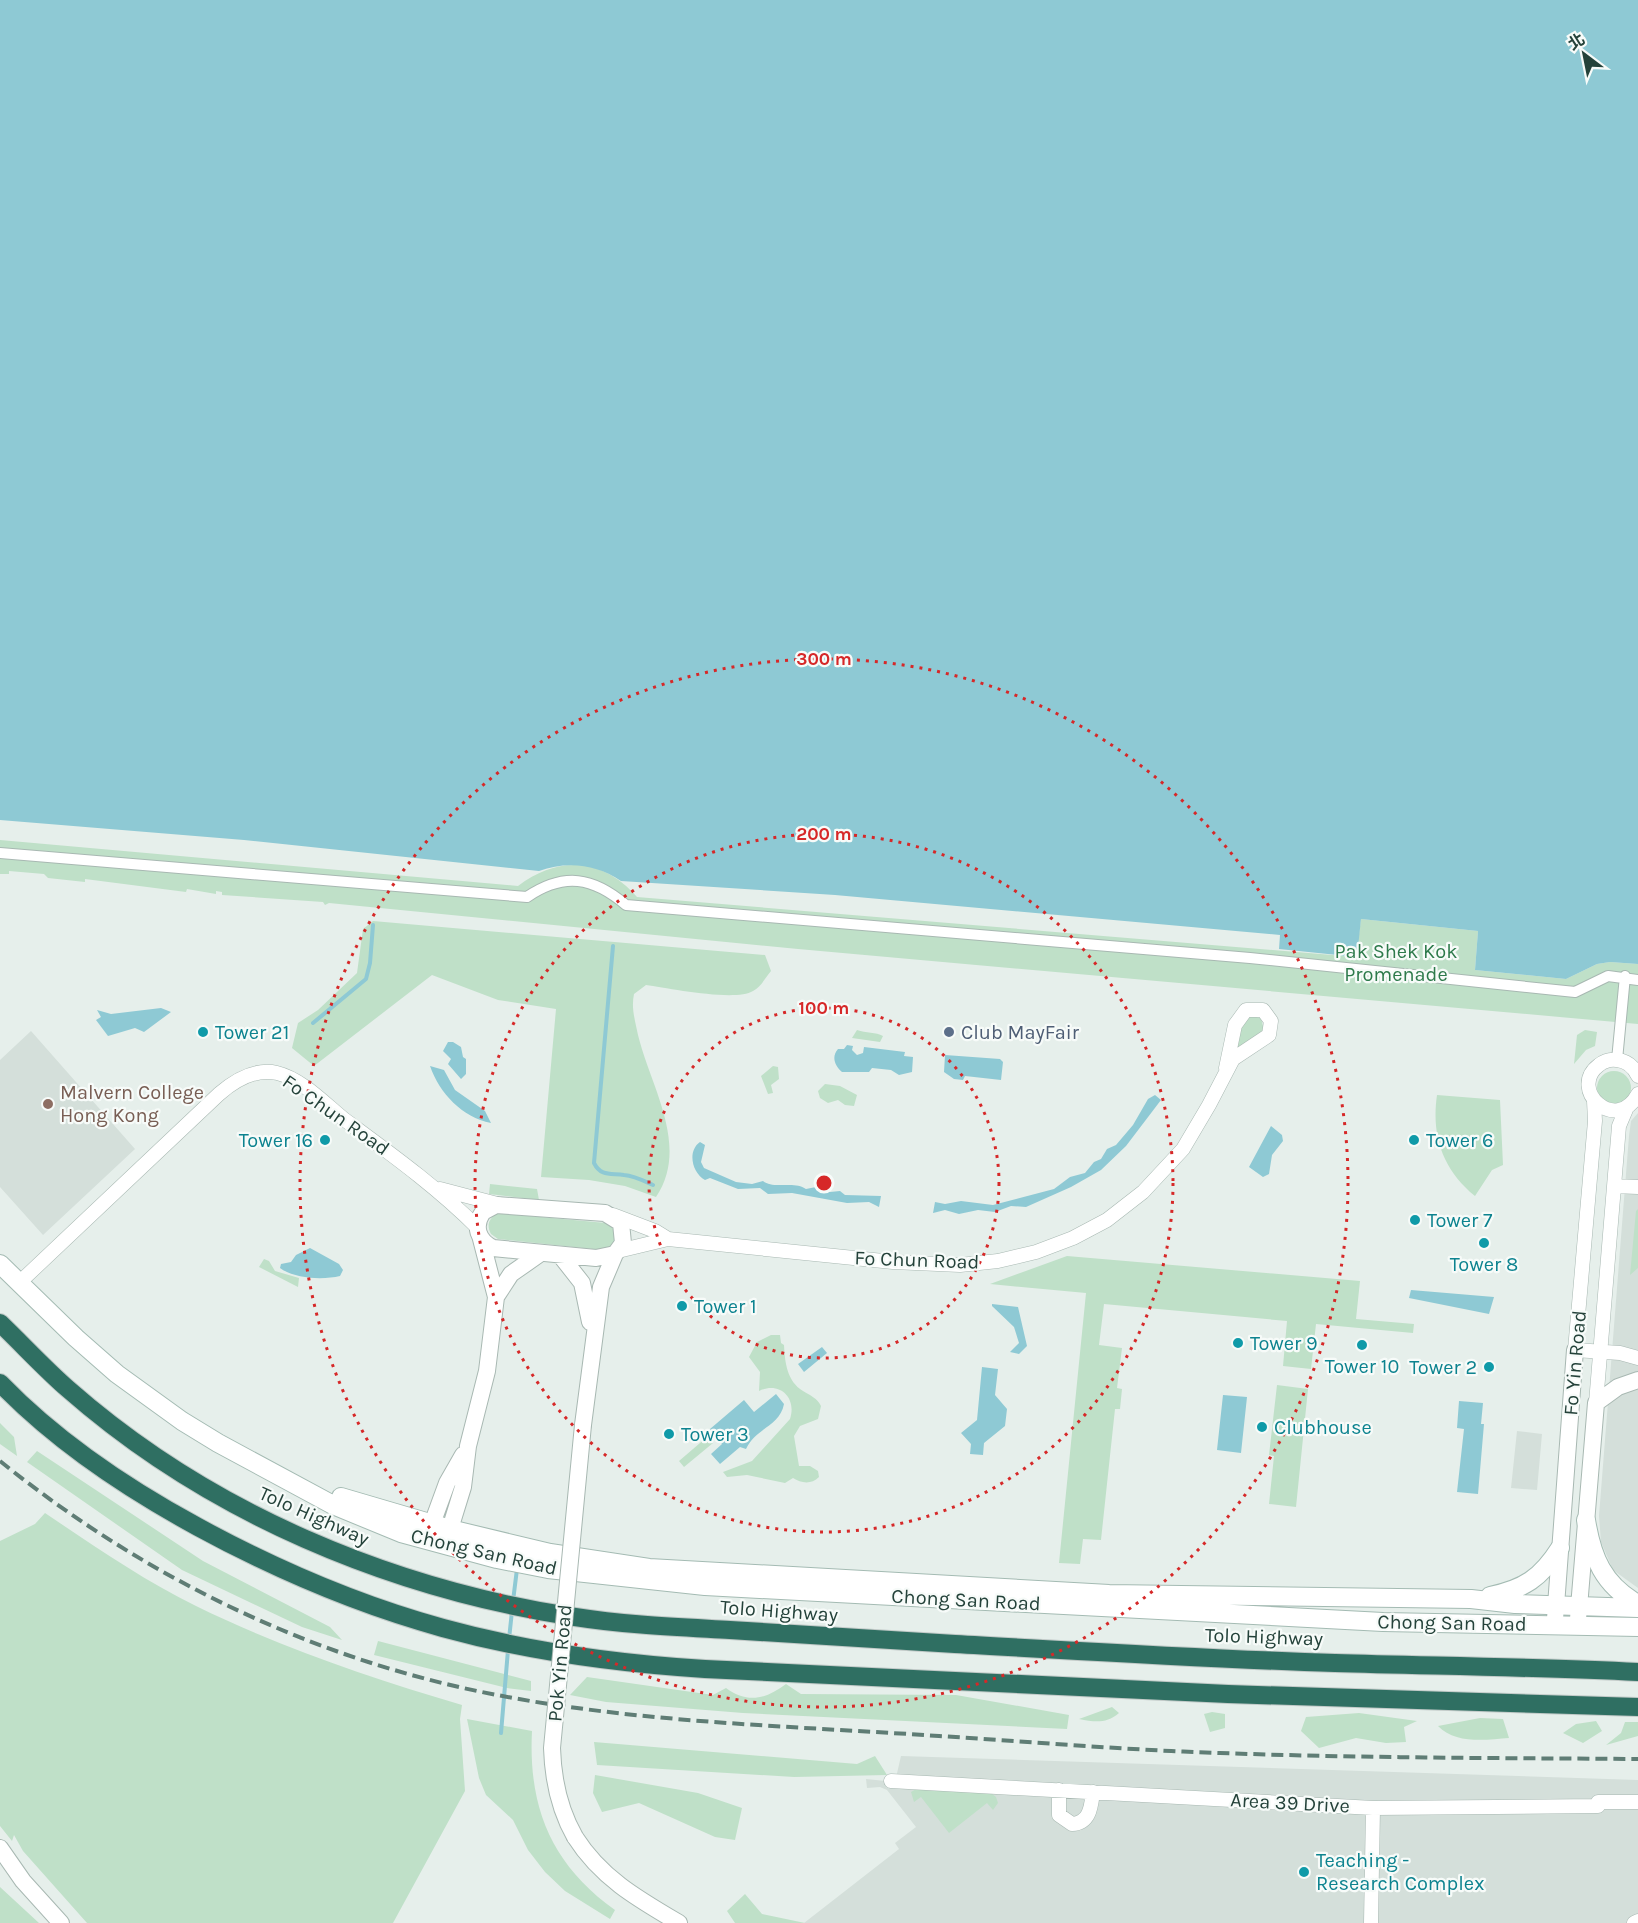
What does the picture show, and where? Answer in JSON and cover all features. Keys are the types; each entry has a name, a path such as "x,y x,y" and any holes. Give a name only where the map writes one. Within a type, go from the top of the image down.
{"highway":[{"name":"Tolo Highway","path":"0,1323 69,1390 146,1449 209,1490 321,1545 406,1578 469,1596 543,1612 643,1624 878,1640 1226,1659 1638,1672"},
{"path":"0,1383 42,1422 90,1461 134,1492 304,1581 393,1614 460,1634 539,1652 643,1665 705,1669 1239,1694 1638,1707"}],"main road":[{"name":"Chong San Road","path":"0,1264 76,1338 146,1396 235,1453 309,1491 337,1496 428,1532 484,1547 549,1561 705,1586 1383,1622 1638,1627"},
{"path":"1586,1520 1590,1542 1601,1572 1617,1590 1638,1606"},
{"path":"1471,1599 1511,1592 1524,1586 1544,1570 1560,1548"},
{"name":"Chong San Road","path":"549,1561 704,1572 1109,1594 1471,1599 1579,1606 1638,1606"}],"street":[{"path":"0,853 527,897 543,886 561,881 578,880 598,885 627,905 1250,958 1575,992 1595,980 1624,976 1638,980"},
{"path":"1624,976 1617,1060 1631,1066 1638,1076"},
{"name":"Fo Yin Road","path":"1554,1626 1595,1121 1594,1101 1589,1087 1592,1073 1602,1063 1617,1060"},
{"name":"Fo Chun Road","path":"20,1283 219,1094 245,1076 262,1071 278,1073 297,1082 435,1188 479,1233 487,1245 503,1250 596,1258 668,1239 894,1262 960,1265 998,1261 1036,1252 1072,1238 1107,1220 1164,1171 1197,1127 1226,1068"},
{"name":"Fo Yin Road","path":"1577,1626 1619,1126 1627,1107 1638,1094"},
{"path":"1594,1101 1606,1109 1627,1107"},
{"path":"1614,1186 1638,1187"},
{"name":"Fo Chun Road","path":"435,1188 501,1205 605,1213 655,1231 668,1239"},
{"path":"447,1538 463,1487 468,1446 487,1371 495,1297 479,1233 483,1212 501,1205"},
{"path":"605,1213 618,1219 624,1228 624,1240 616,1252"},
{"name":"Pok Yin Road","path":"616,1252 601,1287 591,1349 552,1748 553,1768 560,1804 575,1837 593,1862 615,1883 679,1923"},
{"path":"495,1297 511,1274 541,1253"},
{"name":"Pok Yin Road","path":"560,1255 573,1270 585,1290 591,1349"},
{"path":"1575,1350 1638,1358"},
{"path":"1596,1403 1618,1387 1638,1380"},
{"path":"428,1532 447,1483 468,1446"},
{"name":"Area 39 Drive","path":"891,1781 1373,1808 1371,1923"},
{"path":"1059,1790 1059,1815 1072,1824 1082,1822 1088,1815 1093,1792"},
{"path":"1373,1808 1598,1806 1598,1802 1638,1802"},
{"path":"0,1848 23,1881 61,1923"},
{"path":"1634,1923 1638,1921"}],"shaded area":[{"name":"Malvern College Hong Kong","path":"31,1031 135,1149 43,1235 0,1187 0,1060"},
{"path":"1638,1113 1638,1588 1613,1570 1601,1542 1599,1516 1629,1136 1631,1121"},
{"path":"1517,1431 1542,1434 1537,1490 1511,1488"},
{"path":"901,1756 1638,1780 1638,1923 804,1923 899,1849 895,1843 916,1827 887,1790 880,1787 867,1788 866,1779 895,1782"}],"green space":[{"name":"Pak Shek Kok Promenade","path":"0,840 518,886 549,869 580,865 610,874 637,897 1356,957 1361,919 1478,931 1475,970 1566,979 1597,964 1610,962 1638,964 1638,1024 798,949 329,903 325,905 323,902 222,895 222,892 216,891 216,894 187,889 186,892 85,879 85,882 48,878 44,874 9,871 9,874 0,874"},
{"path":"373,921 765,955 771,971 758,987 744,994 717,995 646,985 634,994 633,1009 638,1035 665,1117 669,1137 666,1178 656,1197 625,1186 589,1180 541,1177 556,1009 498,1000 432,975 314,1066 292,1048 298,1023 318,1010 357,973 363,929"},
{"path":"1247,1015 1261,1018 1264,1030 1233,1051 1240,1024"},
{"path":"857,1030 883,1036 880,1042 852,1038"},
{"path":"1585,1030 1597,1032 1595,1046 1586,1050 1574,1064 1577,1035"},
{"path":"773,1066 778,1067 779,1079 771,1085 773,1093 768,1094 761,1076"},
{"path":"1614,1071 1626,1076 1631,1088 1626,1100 1614,1105 1602,1100 1597,1088 1602,1076"},
{"path":"825,1084 840,1086 857,1095 854,1106 845,1105 838,1100 828,1103 820,1098 818,1091"},
{"path":"1437,1095 1500,1100 1503,1165 1492,1170 1475,1196 1455,1175 1442,1151 1436,1124"},
{"path":"490,1184 537,1189 539,1200 489,1194"},
{"path":"1638,1209 1638,1268 1630,1275 1636,1211"},
{"path":"498,1213 606,1223 614,1228 615,1241 611,1246 602,1250 498,1239 489,1231 489,1225 492,1217"},
{"path":"1067,1256 1360,1281 1356,1319 1414,1324 1413,1333 1316,1324 1311,1369 1283,1366 1287,1321 1104,1304 1099,1345 1122,1348 1117,1388 1122,1389 1120,1409 1115,1409 1101,1540 1083,1539 1080,1564 1059,1563 1086,1293 990,1284"},
{"path":"264,1259 269,1261 275,1271 299,1278 298,1287 259,1267"},
{"path":"771,1335 780,1335 788,1371 793,1382 816,1399 821,1406 818,1419 800,1426 794,1436 799,1466 810,1466 818,1471 819,1477 809,1482 793,1478 785,1483 747,1475 727,1477 723,1472 752,1461 790,1419 792,1411 789,1398 785,1393 774,1388 759,1391 760,1372 749,1357 757,1342"},
{"path":"1277,1385 1308,1389 1296,1507 1269,1504 1274,1456 1269,1455"},
{"path":"0,1423 14,1437 17,1456 0,1444"},
{"path":"707,1437 713,1443 684,1467 679,1461"},
{"path":"37,1451 203,1561 330,1627 342,1640 302,1627 182,1570 27,1462"},
{"path":"45,1513 157,1585 228,1621 327,1661 462,1705 460,1719 465,1791 393,1923 87,1923 23,1851 14,1835 12,1841 0,1826 0,1541 35,1524"},
{"path":"378,1641 531,1681 531,1691 507,1688 374,1655"},
{"path":"587,1677 713,1695 726,1688 749,1698 764,1696 786,1684 801,1694 956,1695 1069,1715 1067,1729 743,1713 606,1702 570,1695"},
{"path":"1112,1707 1119,1713 1105,1721 1079,1719"},
{"path":"1212,1712 1225,1714 1225,1728 1210,1732 1204,1714"},
{"path":"1359,1713 1417,1721 1404,1727 1406,1742 1386,1743 1356,1738 1319,1748 1301,1731 1306,1717"},
{"path":"1480,1718 1503,1719 1509,1738 1471,1740 1453,1736 1438,1726"},
{"path":"467,1719 532,1731 534,1785 548,1832 560,1854 575,1874 593,1893 615,1910 610,1919 565,1891 545,1872 528,1850 513,1820 486,1795 479,1778"},
{"path":"1596,1721 1602,1731 1583,1743 1563,1733 1576,1724"},
{"path":"1625,1722 1638,1722 1638,1736 1606,1745 1621,1733"},
{"path":"594,1742 857,1764 875,1756 887,1775 794,1777 597,1765"},
{"path":"595,1775 698,1793 742,1808 735,1840 715,1837 639,1803 602,1812 593,1793"},
{"path":"918,1788 991,1793 996,1797 998,1803 993,1810 987,1803 949,1833 921,1797 914,1802 911,1792"},
{"path":"0,1887 39,1923 0,1923"},
{"path":"745,1894 762,1914 805,1923 735,1923 727,1911"}],"water":[{"path":"0,0 1638,0 1638,964 1610,962 1597,964 1566,979 1475,970 1478,931 1361,919 1357,957 1279,949 1280,935 835,895 621,881 602,871 571,865 539,871 244,840 0,820"},
{"path":"161,1008 171,1012 144,1032 135,1028 108,1036 96,1020 101,1017 97,1010 111,1014"},
{"path":"448,1042 461,1047 463,1057 466,1059 466,1074 461,1079 448,1064 451,1059 443,1051"},
{"path":"847,1045 853,1046 852,1050 857,1055 863,1053 864,1047 905,1052 904,1056 913,1057 912,1072 899,1075 891,1070 872,1068 869,1072 842,1072 837,1067 834,1058 838,1049 844,1049"},
{"path":"945,1055 1000,1059 1003,1062 1001,1080 965,1076 963,1080 954,1079 944,1072"},
{"path":"430,1066 444,1070 455,1090 485,1111 491,1123 471,1116 453,1103 440,1086"},
{"path":"1155,1095 1161,1100 1126,1146 1101,1170 1071,1187 1026,1207 1011,1206 995,1212 978,1210 959,1214 945,1210 933,1213 935,1202 945,1204 961,1201 993,1205 1054,1189 1070,1177 1085,1173 1094,1162 1101,1159 1107,1149 1116,1145 1133,1125 1148,1099"},
{"path":"1271,1126 1282,1135 1283,1141 1272,1155 1269,1174 1263,1177 1249,1167"},
{"path":"700,1142 705,1145 701,1162 704,1168 736,1182 752,1184 763,1181 773,1185 796,1185 806,1189 816,1187 830,1192 840,1191 845,1195 881,1196 879,1207 869,1202 847,1203 792,1193 768,1194 760,1188 738,1189 710,1178 705,1180 694,1167 692,1156"},
{"path":"310,1248 339,1264 343,1270 340,1276 309,1278 286,1272 280,1268 281,1264 291,1262 296,1255"},
{"path":"1411,1290 1494,1297 1489,1314 1409,1298"},
{"path":"992,1304 1018,1307 1027,1346 1019,1354 1010,1352 1019,1343 1014,1327"},
{"path":"822,1347 827,1353 804,1372 798,1364"},
{"path":"982,1367 998,1369 995,1395 1007,1409 1005,1426 984,1443 983,1455 970,1454 971,1444 961,1433 977,1420"},
{"path":"776,1394 784,1404 778,1417 750,1442 746,1449 740,1447 720,1464 711,1454 722,1444 710,1429 744,1400 754,1412"},
{"path":"1223,1395 1247,1397 1241,1453 1217,1450"},
{"path":"1459,1401 1483,1403 1481,1424 1484,1424 1478,1494 1457,1492 1464,1429 1457,1428"}],"waterway":[{"path":"313,1023 366,979 370,963 373,925"},
{"path":"613,946 594,1163 607,1174 632,1176 653,1185"},
{"path":"513,1601 517,1569"},
{"path":"509,1639 512,1611"},
{"path":"501,1733 508,1650"}],"railway":[{"path":"0,1461 55,1503 113,1542 234,1609 363,1660 429,1680 497,1695 662,1718 1150,1750 1429,1758 1638,1759"}],"place":[{"name":"Tower 21","path":"203,1032"},
{"name":"Club MayFair","path":"949,1032"},
{"name":"Malvern College Hong Kong","path":"48,1104"},
{"name":"Tower 16","path":"325,1140"},
{"name":"Tower 6","path":"1414,1140"},
{"name":"Tower 7","path":"1415,1220"},
{"name":"Tower 8","path":"1484,1243"},
{"name":"Tower 1","path":"682,1306"},
{"name":"Tower 9","path":"1238,1343"},
{"name":"Tower 10","path":"1362,1345"},
{"name":"Tower 2","path":"1489,1367"},
{"name":"Clubhouse","path":"1262,1427"},
{"name":"Tower 3","path":"669,1434"},
{"name":"Teaching - Research Complex","path":"1304,1872"}]}
